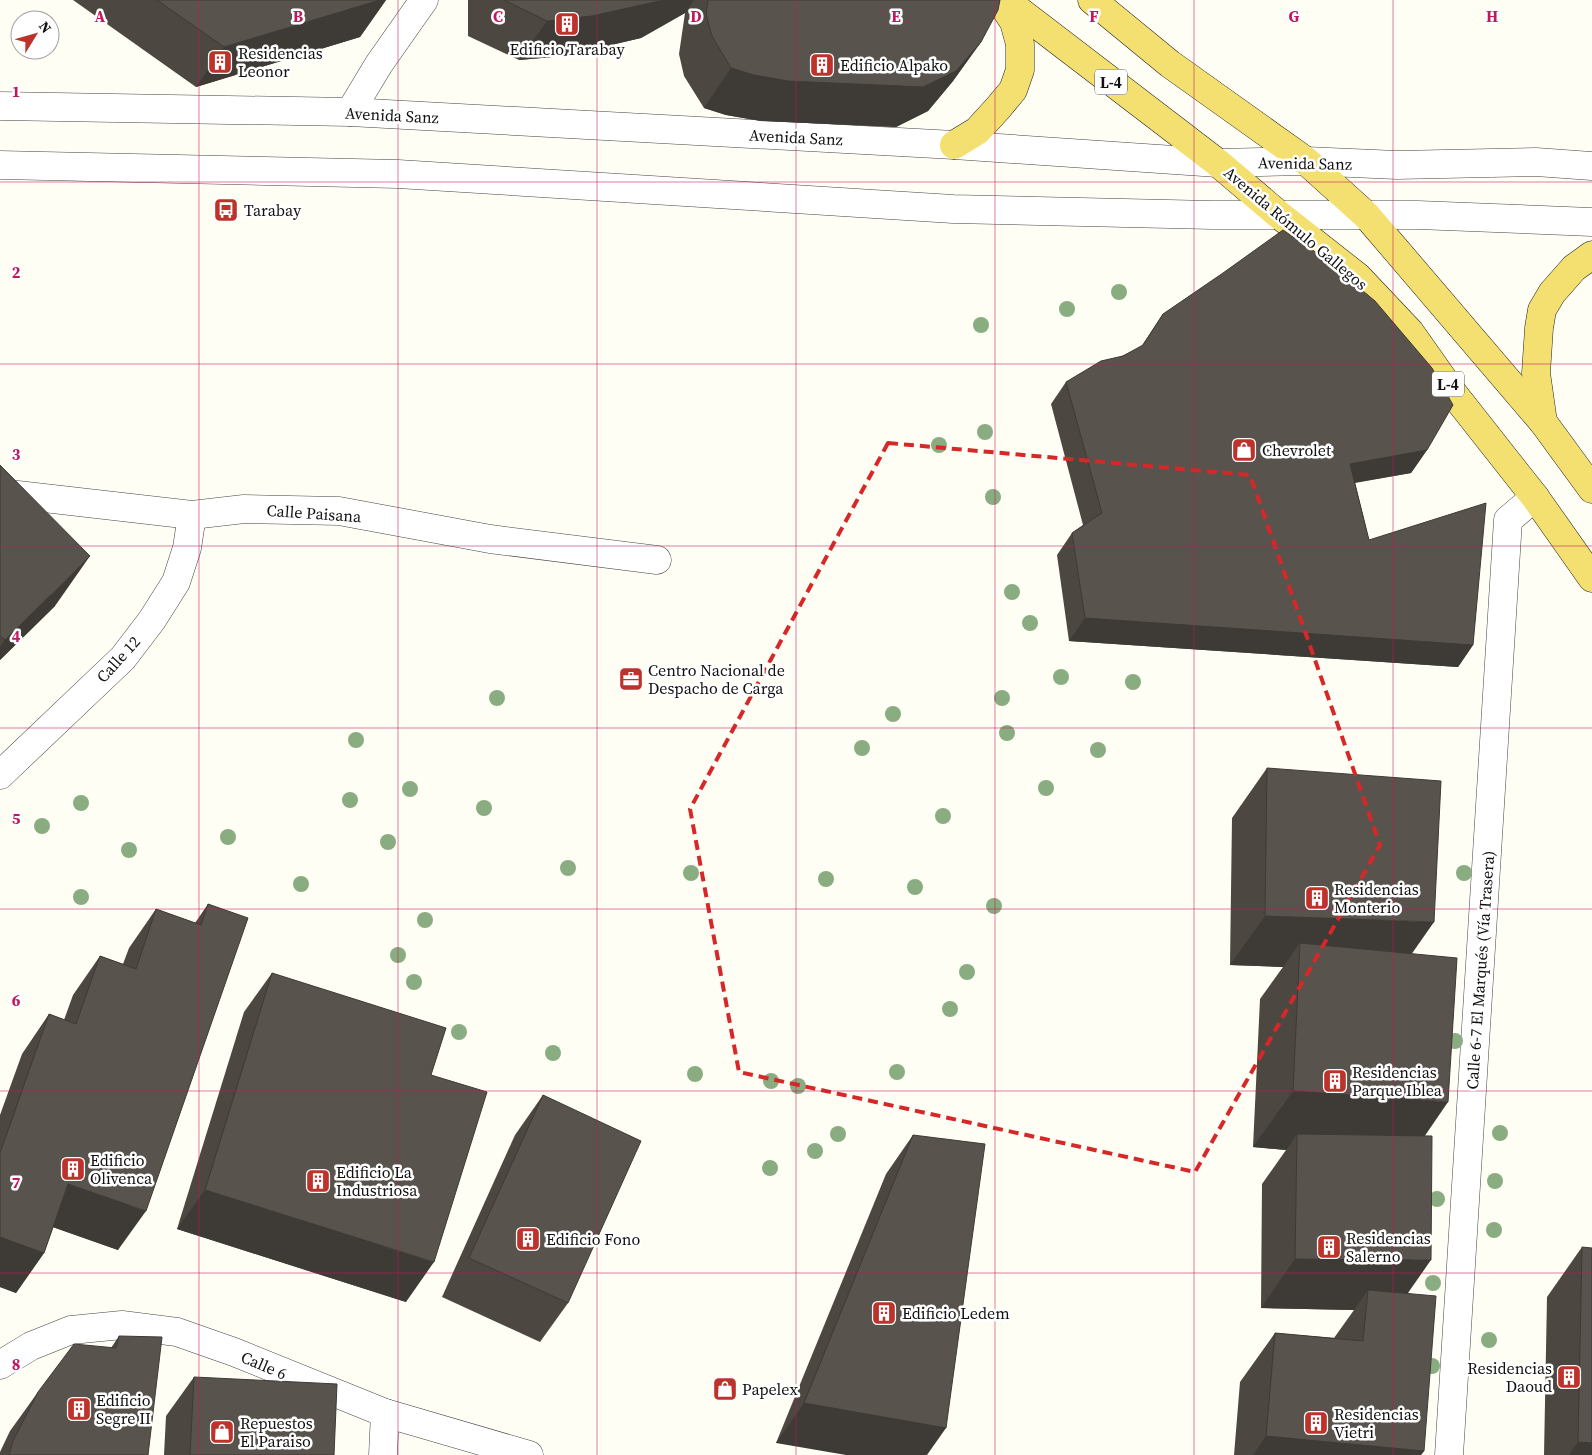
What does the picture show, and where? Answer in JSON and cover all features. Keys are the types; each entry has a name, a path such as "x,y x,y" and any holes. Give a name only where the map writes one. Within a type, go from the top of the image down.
{"main road":[{"path":"954,145 976,131 998,108 1013,90 1020,70 1020,44 1014,22 1000,0"},
{"name":"Avenida Rómulo Gallegos","path":"1005,0 1218,163 1278,214 1358,277 1410,332 1454,393 1535,497 1592,578"},
{"path":"1092,0 1170,64 1306,161 1367,216 1543,422 1592,489"},
{"path":"1543,422 1536,373 1542,310 1552,292 1574,268 1592,254"}],"street":[{"path":"350,112 379,64 424,0"},
{"name":"Avenida Sanz","path":"0,106 350,112 954,145 1218,163 1306,161 1397,166 1536,162 1592,166"},
{"path":"0,165 398,174 953,209 1212,215 1418,215 1592,222"},
{"path":"1568,456 1592,466"},
{"name":"Calle Paisana","path":"0,493 192,516 244,509 339,512 490,539 657,560"},
{"name":"Calle 6-7 El Marqués (Vía Trasera)","path":"1450,1455 1508,520 1535,497"},
{"name":"Calle 12","path":"0,775 123,658 152,620 176,582 187,548 192,516"},
{"name":"Calle 6","path":"0,1366 31,1346 71,1330 122,1325 177,1332 234,1352 385,1413 529,1455"},
{"path":"383,1455 385,1413"}],"highlighted area":[{"path":"888,443 1250,475 1380,845 1195,1172 739,1072 690,809"}],"building":[{"path":"157,0 380,0 224,47"},
{"path":"504,0 664,0 592,16 547,21"},
{"name":"Edificio Alpako","path":"708,0 1000,0 998,10 981,42 956,71 923,87 788,81 754,75 731,68 712,36 706,14"},
{"name":"Chevrolet","path":"1283,230 1321,256 1375,301 1432,368 1453,405 1427,450 1350,464 1369,540 1486,503 1473,645 1085,618 1072,533 1102,513 1066,382 1101,361 1123,356 1143,345 1163,314"},
{"path":"0,465 90,556 5,640 0,636"},
{"path":"1267,768 1441,781 1434,922 1265,916"},
{"name":"Edificio Olivenca","path":"208,904 248,918 146,1211 68,1184 44,1253 0,1237 0,1153 49,1014 76,1024 100,956 136,969 156,909 201,925"},
{"path":"1300,943 1457,958 1448,1102 1293,1091"},
{"name":"Edificio La Industriosa","path":"272,973 446,1028 431,1075 487,1092 434,1262 205,1190"},
{"name":"Edificio Fono","path":"543,1095 641,1141 568,1303 469,1258"},
{"path":"1297,1134 1432,1136 1431,1260 1295,1259"},
{"name":"Edificio Ledem","path":"913,1135 985,1144 946,1428 804,1403"},
{"path":"1582,1247 1592,1248 1592,1443 1578,1442"},
{"path":"1368,1290 1436,1296 1424,1451 1266,1436 1275,1333 1363,1341"},
{"path":"119,1336 162,1337 148,1455 9,1455 13,1441 38,1392 74,1344 116,1348"},
{"path":"194,1377 337,1384 334,1455 190,1455"}],"place":[{"name":"Edificio Tarabay","path":"567,24"},
{"name":"Residencias Leonor","path":"220,62"},
{"name":"Edificio Alpako","path":"822,65"},
{"name":"Tarabay","path":"226,210"},
{"name":"Chevrolet","path":"1244,450"},
{"name":"Centro Nacional de Despacho de Carga","path":"631,679"},
{"name":"Residencias Monterio","path":"1317,898"},
{"name":"Residencias Parque Iblea","path":"1335,1081"},
{"name":"Edificio Olivenca","path":"73,1169"},
{"name":"Edificio La Industriosa","path":"318,1181"},
{"name":"Edificio Fono","path":"528,1239"},
{"name":"Residencias Salerno","path":"1329,1247"},
{"name":"Edificio Ledem","path":"884,1313"},
{"name":"Residencias Daoud","path":"1569,1377"},
{"name":"Papelex","path":"725,1389"},
{"name":"Edificio Segre II","path":"79,1409"},
{"name":"Residencias Vietri","path":"1316,1423"},
{"name":"Repuestos El Paraiso","path":"222,1432"}]}
